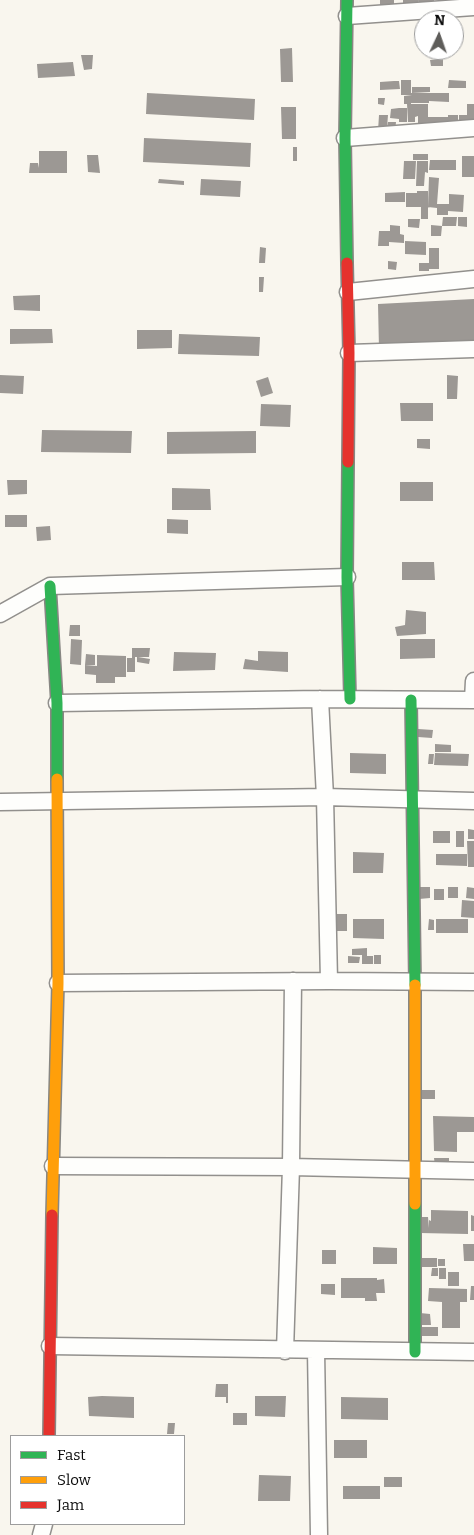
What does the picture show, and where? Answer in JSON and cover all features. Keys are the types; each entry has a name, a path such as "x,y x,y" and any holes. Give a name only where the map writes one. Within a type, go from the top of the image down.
{"street":[{"path":"350,699 347,577 349,353 346,138 347,8 474,7"},
{"path":"346,138 474,128"},
{"path":"348,292 474,279"},
{"path":"349,353 474,349"},
{"path":"0,614 50,586 347,577"},
{"path":"49,1435 58,983 57,703 50,586"},
{"path":"57,703 320,699 473,700 474,681"},
{"path":"320,699 325,797 329,981"},
{"path":"411,700 414,798 415,1352"},
{"path":"0,802 325,797 474,801"},
{"path":"284,1351 291,1167 294,982"},
{"path":"58,983 474,982"},
{"path":"53,1166 291,1167 474,1171"},
{"path":"50,1346 284,1351 474,1352"},
{"path":"316,1350 319,1535"}],"building":[{"path":"380,0 394,0 394,9 380,9"},
{"path":"403,0 419,0 418,7 403,7"},
{"path":"419,0 434,0 434,3 419,4"},
{"path":"292,48 293,82 281,82 280,49"},
{"path":"81,55 93,55 92,69 84,70"},
{"path":"430,60 443,60 443,66 431,66"},
{"path":"73,62 75,76 38,78 37,64"},
{"path":"401,80 411,80 411,93 449,93 449,102 429,101 429,103 411,104 428,104 428,117 458,115 458,123 418,127 418,116 415,117 415,122 408,122 407,104 404,104 404,96 412,95 401,95"},
{"path":"449,80 466,81 466,88 448,88"},
{"path":"399,81 400,89 380,90 380,82"},
{"path":"412,87 430,87 430,92 412,93"},
{"path":"147,93 255,99 254,120 146,114"},
{"path":"378,98 385,98 384,105 378,104"},
{"path":"467,104 474,104 474,123 459,123 459,115 467,115"},
{"path":"281,107 296,107 296,139 282,139"},
{"path":"407,108 407,122 399,122 399,119 390,118 391,109"},
{"path":"379,115 388,115 387,128 388,122 396,122 395,132 378,131"},
{"path":"144,138 251,143 250,167 143,162"},
{"path":"293,147 297,147 297,161 293,161"},
{"path":"39,151 67,151 67,173 29,173 30,163 38,163 39,168"},
{"path":"413,154 428,154 428,160 413,160"},
{"path":"87,155 98,155 100,173 88,172"},
{"path":"462,156 474,156 474,177 462,177"},
{"path":"430,160 456,160 456,170 429,170"},
{"path":"404,161 416,161 415,179 403,179"},
{"path":"417,161 428,161 428,173 425,172 424,186 416,186"},
{"path":"429,177 439,178 437,204 449,204 449,194 464,195 463,212 448,211 448,215 437,215 437,208 428,207"},
{"path":"159,179 184,181 184,185 158,183"},
{"path":"201,179 241,181 240,197 200,195"},
{"path":"417,191 428,191 428,219 421,219 421,207 406,207 406,193 417,193"},
{"path":"405,192 405,202 385,202 385,193"},
{"path":"443,217 457,217 456,226 442,226"},
{"path":"458,217 467,217 467,227 458,226"},
{"path":"408,219 420,219 419,228 408,227"},
{"path":"390,225 400,226 400,234 404,235 404,243 389,242 389,246 378,246 379,231 390,231"},
{"path":"431,225 442,226 441,236 431,236"},
{"path":"405,241 426,242 426,255 405,254"},
{"path":"260,247 266,248 265,263 259,263"},
{"path":"429,248 439,248 439,269 419,271 419,263 429,263"},
{"path":"388,261 397,262 396,270 388,269"},
{"path":"259,277 264,277 263,292 259,292"},
{"path":"40,295 40,311 14,310 13,296"},
{"path":"474,299 474,346 379,349 378,304"},
{"path":"10,329 52,329 53,343 10,344"},
{"path":"137,330 172,330 172,348 137,349"},
{"path":"179,334 260,337 259,356 178,354"},
{"path":"0,375 24,376 23,394 0,393"},
{"path":"447,375 458,376 457,399 447,399"},
{"path":"268,377 273,393 261,397 256,381"},
{"path":"400,403 433,403 433,421 401,421"},
{"path":"261,404 291,405 290,427 260,426"},
{"path":"42,430 132,431 131,453 41,452"},
{"path":"256,431 256,453 167,454 167,432"},
{"path":"417,439 430,439 430,449 417,448"},
{"path":"7,480 27,480 27,494 8,495"},
{"path":"400,482 433,482 433,501 400,501"},
{"path":"172,488 210,489 211,510 172,510"},
{"path":"5,515 27,515 27,527 5,527"},
{"path":"167,519 188,520 188,534 167,533"},
{"path":"50,526 51,540 37,541 36,527"},
{"path":"402,562 434,562 435,580 402,580"},
{"path":"406,610 426,612 426,634 397,636 395,627 405,625"},
{"path":"70,625 80,625 80,636 69,636"},
{"path":"71,639 82,640 81,665 70,664"},
{"path":"400,639 435,639 435,658 400,659"},
{"path":"132,648 150,648 149,657 138,657 150,659 149,664 137,662 137,657 135,657 135,672 127,672 127,658 132,658"},
{"path":"258,651 288,652 288,672 243,669 245,659 258,661"},
{"path":"174,652 216,653 215,670 173,671"},
{"path":"86,654 95,655 95,665 85,665"},
{"path":"97,655 126,656 126,677 115,677 115,683 96,683 96,675 85,674 85,665 97,666"},
{"path":"418,729 433,730 432,738 418,737"},
{"path":"435,744 451,745 451,752 435,752"},
{"path":"350,753 386,754 386,774 350,773"},
{"path":"435,753 469,754 468,766 434,765"},
{"path":"429,754 434,754 433,764 428,764"},
{"path":"468,829 474,830 474,839 468,839"},
{"path":"433,831 450,831 450,843 433,843"},
{"path":"456,831 464,831 464,847 456,847"},
{"path":"467,841 474,841 474,867 468,867"},
{"path":"353,852 384,853 383,873 353,873"},
{"path":"436,854 467,854 467,866 436,865"},
{"path":"419,887 430,887 430,898 419,899"},
{"path":"448,887 458,887 458,898 448,898"},
{"path":"467,887 474,888 474,899 466,898"},
{"path":"434,889 444,889 444,900 434,900"},
{"path":"462,900 474,901 474,918 461,917"},
{"path":"335,914 347,914 347,931 335,931"},
{"path":"353,919 384,919 384,939 353,938"},
{"path":"429,919 434,920 434,930 428,930"},
{"path":"436,919 468,919 468,933 436,933"},
{"path":"367,948 367,956 373,956 373,964 362,964 362,955 352,955 352,949"},
{"path":"374,955 381,955 381,964 374,964"},
{"path":"348,956 360,957 359,963 348,963"},
{"path":"420,1090 435,1090 435,1099 420,1099"},
{"path":"433,1116 474,1117 474,1132 457,1132 457,1152 434,1151"},
{"path":"434,1158 449,1158 449,1167 435,1166"},
{"path":"431,1210 468,1211 468,1234 420,1233 420,1217 428,1217 429,1228"},
{"path":"471,1215 474,1216 474,1231 471,1231"},
{"path":"463,1244 474,1244 474,1261 464,1261"},
{"path":"373,1247 397,1248 397,1264 373,1264"},
{"path":"322,1250 336,1250 336,1264 322,1264"},
{"path":"421,1258 437,1258 437,1267 421,1267"},
{"path":"438,1259 445,1259 445,1266 438,1266"},
{"path":"432,1268 438,1268 438,1276 431,1276"},
{"path":"439,1268 446,1268 446,1279 439,1279"},
{"path":"448,1272 459,1272 459,1286 448,1286"},
{"path":"341,1278 384,1279 385,1293 376,1293 377,1301 365,1301 365,1298 341,1298"},
{"path":"321,1284 335,1284 335,1295 321,1294"},
{"path":"471,1286 474,1286 474,1300 470,1300"},
{"path":"429,1288 467,1289 467,1302 460,1302 460,1328 442,1328 442,1302 428,1301"},
{"path":"420,1313 430,1314 431,1325 420,1325"},
{"path":"422,1327 438,1327 438,1336 422,1336"},
{"path":"216,1384 228,1384 228,1403 226,1403 226,1397 215,1397"},
{"path":"255,1396 286,1396 285,1417 255,1416"},
{"path":"88,1397 134,1397 134,1418 89,1416"},
{"path":"341,1397 388,1398 388,1420 341,1419"},
{"path":"233,1413 247,1413 247,1425 233,1425"},
{"path":"168,1423 175,1423 174,1434 167,1434"},
{"path":"334,1440 367,1440 367,1458 334,1458"},
{"path":"259,1475 291,1476 290,1501 258,1501"},
{"path":"384,1477 402,1477 402,1487 384,1487"},
{"path":"343,1486 380,1486 380,1499 343,1499"}],"traffic: fast":[{"path":"347,0 345,138 347,263"},
{"path":"348,462 347,577 350,699"},
{"path":"50,586 57,703 57,779"},
{"path":"411,700 415,985"},
{"path":"415,1204 415,1352"}],"traffic: slow":[{"path":"52,1215 58,983 57,779"},
{"path":"415,985 415,1204"}],"traffic: jam":[{"path":"347,263 349,353 348,462"},
{"path":"49,1435 52,1215"}]}
